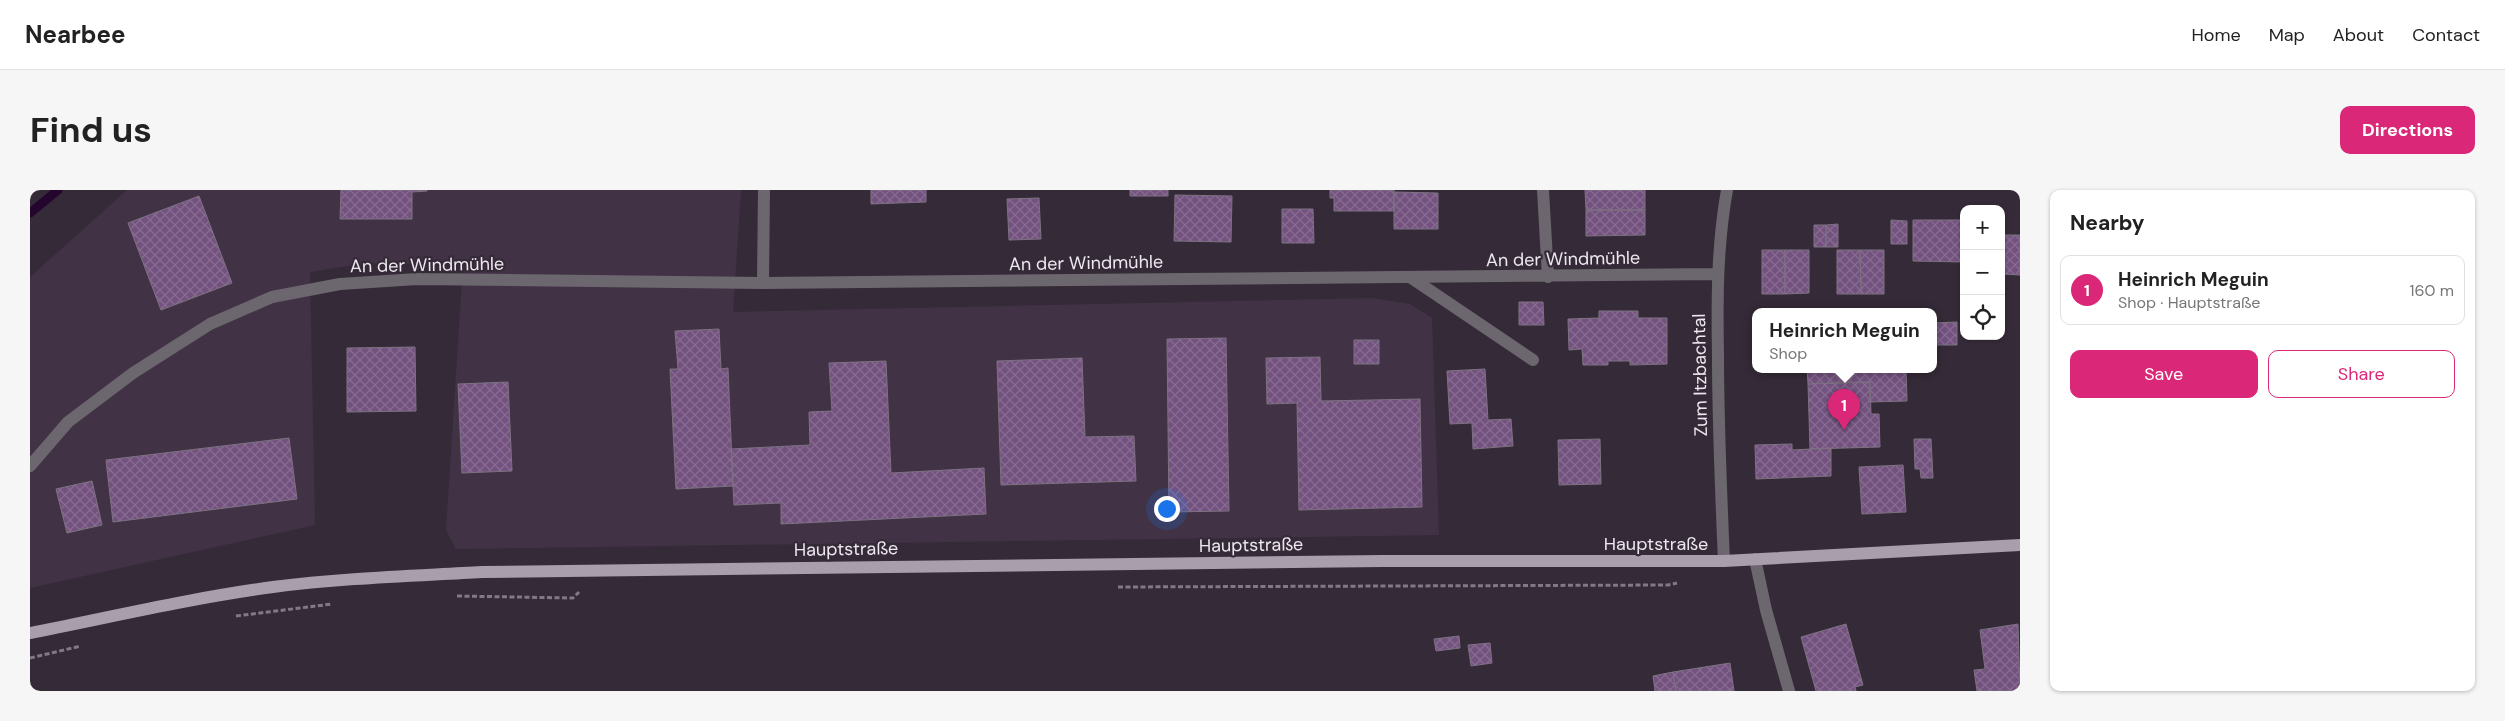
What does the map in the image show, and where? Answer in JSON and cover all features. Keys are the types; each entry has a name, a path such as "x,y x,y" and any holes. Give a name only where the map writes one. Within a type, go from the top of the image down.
{"main road":[{"name":"Hauptstraße","path":"30,633 174,604 273,587 375,578 482,572 1382,561 1724,561 2020,545"}],"street":[{"path":"763,284 764,190"},
{"path":"1543,190 1548,276"},
{"name":"Zum Itzbachtal","path":"1724,561 1718,442 1717,274 1721,225 1727,190"},
{"name":"An der Windmühle","path":"30,466 68,422 133,373 210,324 272,298 340,284 416,279 763,284 1717,274"},
{"path":"1410,277 1533,360"},
{"path":"1755,559 1766,610 1789,691"}],"path":[{"path":"1108,587 1668,585 1686,580"},
{"path":"449,596 573,598 584,588"},
{"path":"234,616 333,604"},
{"path":"30,658 88,644"}],"shaded area":[{"path":"127,190 741,190 733,312 1372,298 1410,304 1432,318 1439,535 456,549 446,530 463,265 366,263 310,272 315,525 30,588 30,277"}],"building":[{"path":"341,190 427,191 412,192 412,219 340,219"},
{"path":"871,190 926,190 926,202 871,204"},
{"path":"1130,190 1168,190 1168,196 1130,196"},
{"path":"1330,190 1394,190 1394,211 1334,211 1334,198 1330,198"},
{"path":"1585,190 1645,190 1645,210 1586,210"},
{"path":"1394,192 1438,193 1438,229 1394,229"},
{"path":"1175,195 1232,196 1231,242 1174,241"},
{"path":"199,196 232,283 161,310 128,223"},
{"path":"1039,198 1041,239 1009,240 1007,199"},
{"path":"1282,209 1313,209 1314,243 1282,243"},
{"path":"1586,210 1645,210 1645,235 1586,236"},
{"path":"1891,220 1907,221 1907,244 1891,244"},
{"path":"1913,220 1960,220 1960,262 1913,261"},
{"path":"1838,224 1838,247 1826,247 1826,225"},
{"path":"1814,225 1826,225 1826,247 1814,247"},
{"path":"2005,235 2020,235 2020,275 2005,274"},
{"path":"1762,250 1785,250 1785,294 1762,294"},
{"path":"1785,250 1809,250 1809,293 1785,294"},
{"path":"1837,250 1860,250 1861,294 1837,294"},
{"path":"1860,250 1884,250 1884,294 1861,294"},
{"path":"1519,302 1543,302 1544,325 1519,325"},
{"path":"1599,311 1638,311 1638,318 1667,318 1667,364 1630,365 1630,361 1608,361 1608,365 1583,365 1582,349 1569,350 1568,319 1599,318"},
{"path":"1957,322 1957,345 1937,345 1937,323"},
{"path":"719,329 721,369 728,368 733,486 676,489 670,369 678,369 675,331"},
{"path":"1226,338 1229,511 1169,512 1167,339"},
{"path":"1354,340 1379,340 1379,364 1354,364"},
{"path":"415,347 416,411 347,412 347,348"},
{"path":"1320,357 1321,401 1420,399 1422,507 1299,510 1297,403 1267,404 1266,358"},
{"path":"1082,358 1085,437 1134,436 1136,481 1001,485 997,361"},
{"path":"886,361 891,473 984,468 986,514 781,524 781,503 734,505 731,449 810,445 809,412 832,411 829,363"},
{"path":"1485,369 1488,420 1511,419 1513,446 1473,449 1472,423 1450,424 1447,371"},
{"path":"1807,373 1906,373 1907,401 1870,402 1870,382 1808,384"},
{"path":"508,382 512,471 462,473 458,384"},
{"path":"1870,382 1871,414 1879,414 1880,447 1810,449 1808,384"},
{"path":"289,438 297,499 113,522 106,460"},
{"path":"1600,439 1601,484 1559,485 1558,440"},
{"path":"1914,439 1931,439 1933,478 1921,478 1920,469 1915,469"},
{"path":"1792,444 1792,450 1831,448 1831,476 1756,479 1755,445"},
{"path":"1903,465 1906,512 1862,514 1859,467"},
{"path":"92,481 102,525 67,533 56,489"},
{"path":"1846,624 1863,685 1855,687 1856,691 1816,691 1801,637"},
{"path":"2018,624 2020,691 1977,691 1974,670 1985,669 1980,630"},
{"path":"1459,636 1460,648 1436,651 1434,639"},
{"path":"1490,643 1492,663 1471,666 1468,645"},
{"path":"1730,663 1734,691 1676,691 1673,672"},
{"path":"1673,672 1676,691 1655,691 1653,676"}],"waterway":[{"path":"30,213 58,190"}],"place":[{"name":"Heinrich Meguin","path":"1844,430"}]}
